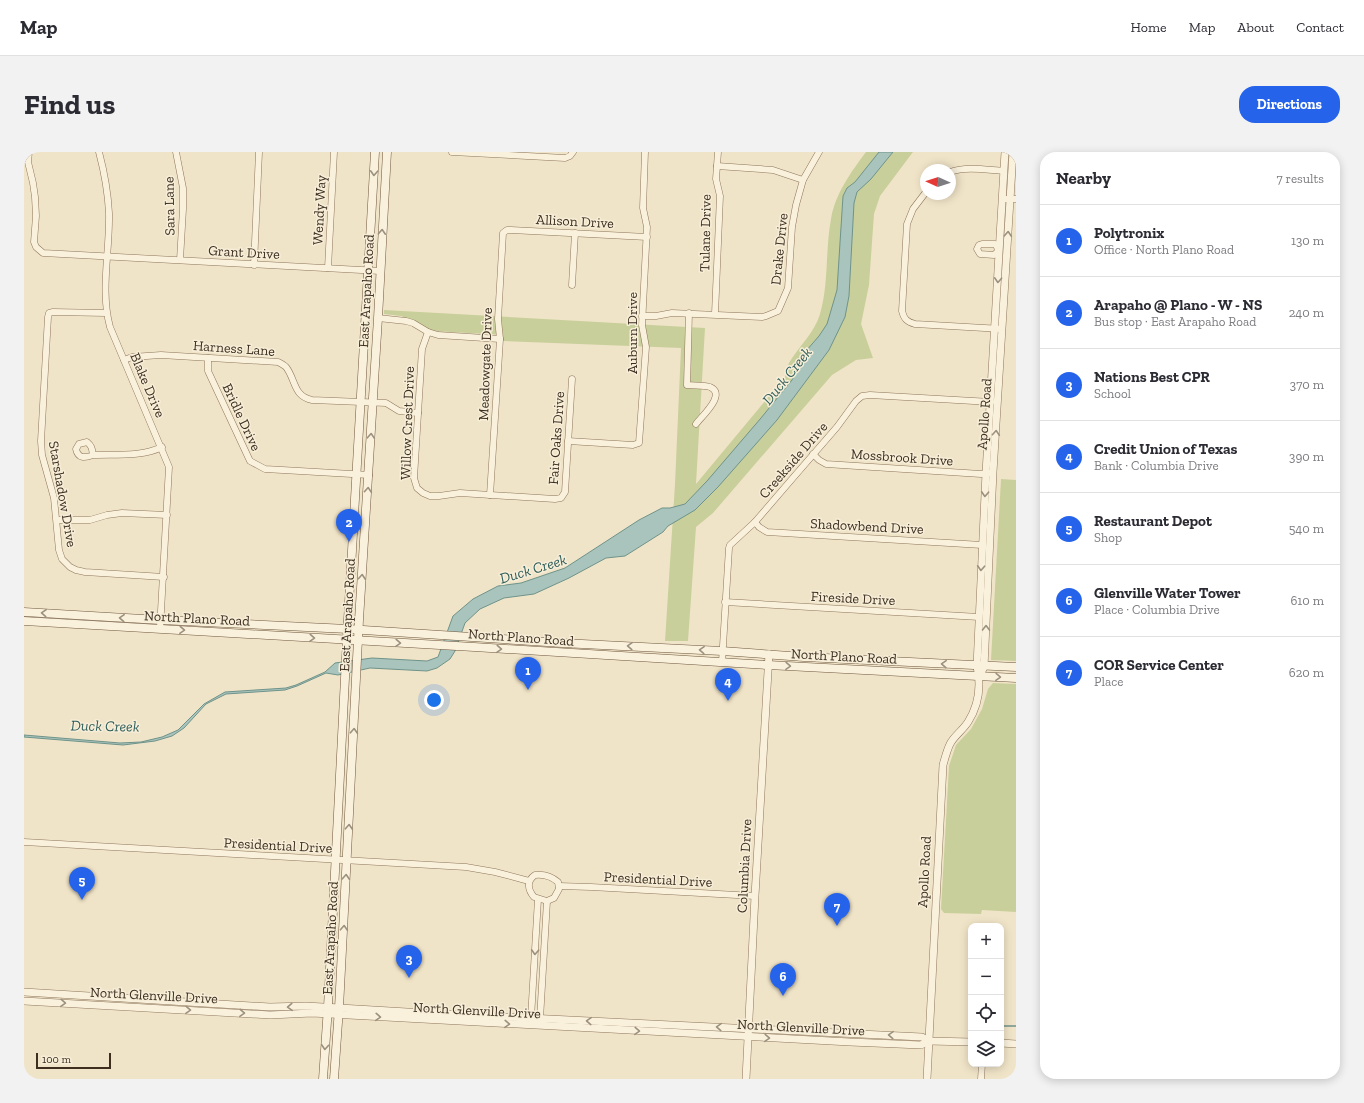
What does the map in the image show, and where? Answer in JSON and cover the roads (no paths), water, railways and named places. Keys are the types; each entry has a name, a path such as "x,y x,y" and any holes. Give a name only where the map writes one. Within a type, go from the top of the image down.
{"main road":[{"name":"East Arapaho Road","path":"323,1079 375,152"},
{"name":"East Arapaho Road","path":"334,1079 342,961 359,630 387,152"},
{"path":"364,356 376,345"},
{"name":"North Plano Road","path":"24,612 348,629 443,636 1016,668"},
{"path":"64,614 64,624"},
{"name":"North Plano Road","path":"24,621 347,641 460,646 768,665 1016,678"},
{"path":"661,658 662,648"},
{"path":"884,671 885,661"},
{"path":"332,935 338,946 339,956 342,961"}],"street":[{"name":"Grant Drive","path":"28,152 28,162 35,197 34,242 36,247 43,253 380,271"},
{"name":"Blake Drive","path":"98,152 107,191 109,214 105,298 106,313 110,327 162,447 169,467 160,629"},
{"name":"Sara Lane","path":"176,152 183,188 180,260"},
{"path":"254,264 259,152"},
{"name":"Wendy Way","path":"328,268 334,152"},
{"path":"452,152 501,153 565,158 570,156 573,152"},
{"name":"Auburn Drive","path":"568,441 633,445 637,445 639,443 646,347 642,325 647,237 647,227 643,208 645,152"},
{"name":"Tulane Drive","path":"715,314 720,196 716,179 718,152"},
{"name":"Drake Drive","path":"642,316 689,313 762,317 778,312 788,288 792,227 796,205 803,180 819,152"},
{"name":"Apollo Road","path":"1007,152 1004,171 1010,199"},
{"name":"Apollo Road","path":"927,1079 943,764 950,744 968,722 976,706 981,666 998,329 1003,250 1010,199 1007,152"},
{"path":"717,166 773,170 803,180"},
{"path":"956,170 1004,171"},
{"path":"920,199 912,209 907,224 902,311 903,316 907,322 915,324 998,329"},
{"name":"Allison Drive","path":"503,233 510,230 647,237"},
{"name":"Meadowgate Drive","path":"490,495 500,339 498,319 503,233"},
{"path":"572,285 575,233"},
{"name":"Starshadow Drive","path":"106,313 53,312 49,313 48,317 41,441 42,456 54,498 59,550 62,559 76,570 85,572 164,577"},
{"path":"689,313 687,385 711,388 714,390 716,395 714,402 696,424"},
{"path":"378,318 406,321 413,323 428,332 438,335 500,339"},
{"name":"Apollo Road","path":"981,666 979,617 982,544 990,473 991,402 998,329"},
{"name":"Willow Crest Drive","path":"428,332 422,349 414,478 417,488 423,494 430,496 460,493 555,499 562,498"},
{"name":"Harness Lane","path":"124,360 142,355 278,362 285,366 299,394 305,399 386,403 399,411 418,413"},
{"name":"Bridle Drive","path":"208,358 208,371 250,461 265,470 368,475"},
{"name":"Fair Oaks Drive","path":"562,498 565,492 572,379"},
{"name":"Creekside Drive","path":"722,662 729,548 735,540 755,522 837,427 856,401 862,396 870,395 991,402"},
{"path":"93,455 141,453 154,451 162,447"},
{"name":"Mossbrook Drive","path":"813,454 826,464 990,473"},
{"path":"57,520 90,520 107,515 122,513 167,515"},
{"name":"Shadowbend Drive","path":"755,522 767,532 982,544"},
{"name":"Fireside Drive","path":"725,602 979,617"},
{"name":"Columbia Drive","path":"746,1079 754,896 769,654"},
{"name":"Presidential Drive","path":"24,842 466,867 495,872 529,881"},
{"path":"544,875 555,879 559,886 558,893 554,898 547,901 534,897 529,890 529,881 535,876 544,875"},
{"name":"Presidential Drive","path":"559,886 754,896"},
{"path":"535,1026 531,1018 538,899"},
{"path":"535,1026 540,1018 547,901"},
{"path":"536,935 545,936"},
{"path":"535,967 543,967"},
{"name":"North Glenville Drive","path":"24,992 261,1007 306,1006 339,1012 441,1017 540,1018 922,1037 928,1041 968,1042"},
{"path":"80,996 80,1004"},
{"path":"142,1000 142,1008"},
{"name":"North Glenville Drive","path":"24,1001 261,1015 282,1015 328,1011"},
{"path":"153,1008 154,1001"},
{"path":"261,1007 261,1015"},
{"name":"North Glenville Drive","path":"441,1017 535,1026 748,1037 922,1045 928,1041"},
{"path":"850,1042 851,1034"},
{"path":"1004,1043 1016,1044"},
{"path":"981,1079 982,1067"}],"water":[{"path":"879,152 893,152 871,179 857,192 854,203 849,296 845,317 829,350 777,420 718,487 695,510 668,526 663,532 625,556 606,558 569,578 534,594 504,598 480,609 465,623 455,651 450,659 437,668 427,671 370,668 338,675 326,673 285,690 226,694 206,704 184,728 172,736 155,741 123,745 24,737 24,735 120,743 141,742 162,737 178,730 204,704 225,692 286,688 325,672 335,663 372,658 427,661 438,657 453,616 473,599 498,586 521,583 565,568 639,520 662,508 670,508 685,504 707,481 792,380 803,361 806,351 827,324 837,290 843,196 847,188 855,182"}],"waterway":[{"path":"1004,1026 1016,1026"}],"place":[{"name":"Arapaho @ Plano - W - NS","path":"349,542"},
{"name":"Polytronix","path":"528,690"},
{"name":"Credit Union of Texas","path":"728,701"},
{"name":"Restaurant Depot","path":"82,900"},
{"name":"COR Service Center","path":"837,926"},
{"name":"Nations Best CPR","path":"409,978"},
{"name":"Glenville Water Tower","path":"783,996"}],"water label":[{"name":"Duck Creek","path":"787,376"},
{"name":"Duck Creek","path":"533,569"},
{"name":"Duck Creek","path":"105,726"}]}
